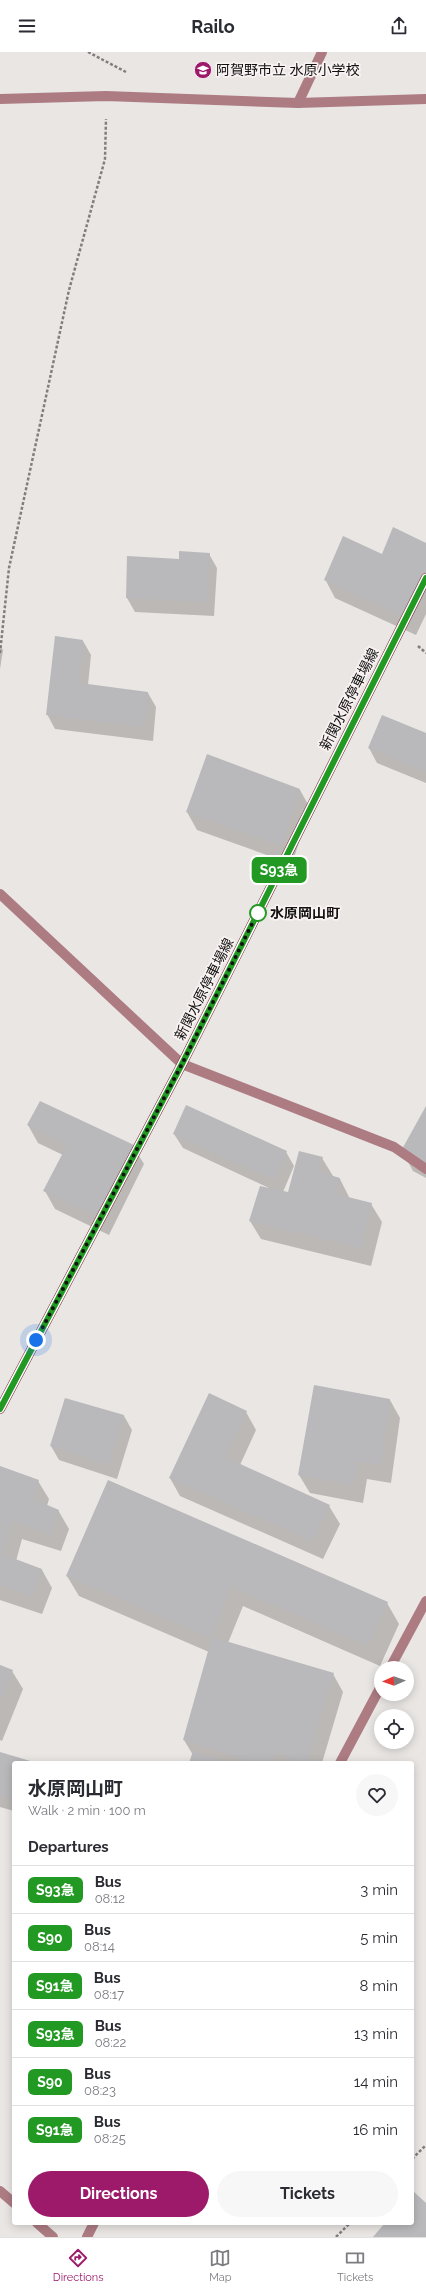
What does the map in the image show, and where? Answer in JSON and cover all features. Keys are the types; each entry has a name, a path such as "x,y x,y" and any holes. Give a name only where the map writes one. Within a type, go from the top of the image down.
{"main road":[{"name":"新関水原停車場線","path":"0,1409 182,1064 423,592 426,578"}],"street":[{"path":"298,103 322,52"},
{"path":"0,99 106,96 298,103 426,99"},
{"path":"0,894 182,1064 394,1147 426,1168"},
{"path":"394,1661 426,1601"},
{"path":"341,1761 374,1699"},
{"path":"0,2191 12,2201"},
{"path":"39,2225 53,2237"},
{"path":"87,2237 93,2225"}],"path":[{"path":"0,653 11,561 69,290 105,158 106,96"},
{"path":"414,2157 426,2145"},
{"path":"336,2237 348,2225"}],"building":[{"path":"393,527 426,543 426,575 405,617 324,580 343,536 382,554"},
{"path":"179,551 210,553 207,602 126,598 127,556 179,559"},
{"path":"55,636 83,640 80,683 148,692 145,727 46,715"},
{"path":"382,715 426,733 426,772 368,748"},
{"path":"207,754 300,789 281,846 186,812"},
{"path":"40,1101 134,1145 98,1217 43,1191 67,1145 27,1125"},
{"path":"186,1105 287,1151 274,1180 173,1134"},
{"path":"426,1106 426,1165 401,1151"},
{"path":"299,1151 323,1157 318,1172 340,1178 336,1194 372,1203 361,1248 249,1221 260,1186 288,1192"},
{"path":"314,1385 390,1399 381,1465 357,1461 353,1485 298,1475"},
{"path":"209,1393 247,1411 225,1457 330,1505 312,1541 169,1478"},
{"path":"65,1398 124,1415 109,1465 50,1446"},
{"path":"0,1466 39,1480 33,1499 59,1510 50,1534 12,1521 2,1554 42,1569 31,1596 0,1585"},
{"path":"108,1480 388,1602 368,1646 231,1587 210,1637 66,1576"},
{"path":"212,1637 334,1673 307,1761 300,1761 275,1753 273,1761 251,1761 183,1740"},
{"path":"0,1665 13,1670 0,1702"},
{"path":"193,1751 221,1761 190,1761"},
{"path":"0,1752 30,1761 12,1761 12,1799 0,1796"},
{"path":"414,2192 426,2203 426,2237 373,2237 383,2225 414,2225"}],"bus line":[{"name":"S93急","path":"0,1409 182,1064 426,578"}],"place":[{"name":"阿賀野市立 水原小学校","path":"203,70"},
{"name":"水原岡山町","path":"258,913"}],"route":[{"path":"36,1340 182,1064 259,910 258,913"}]}
